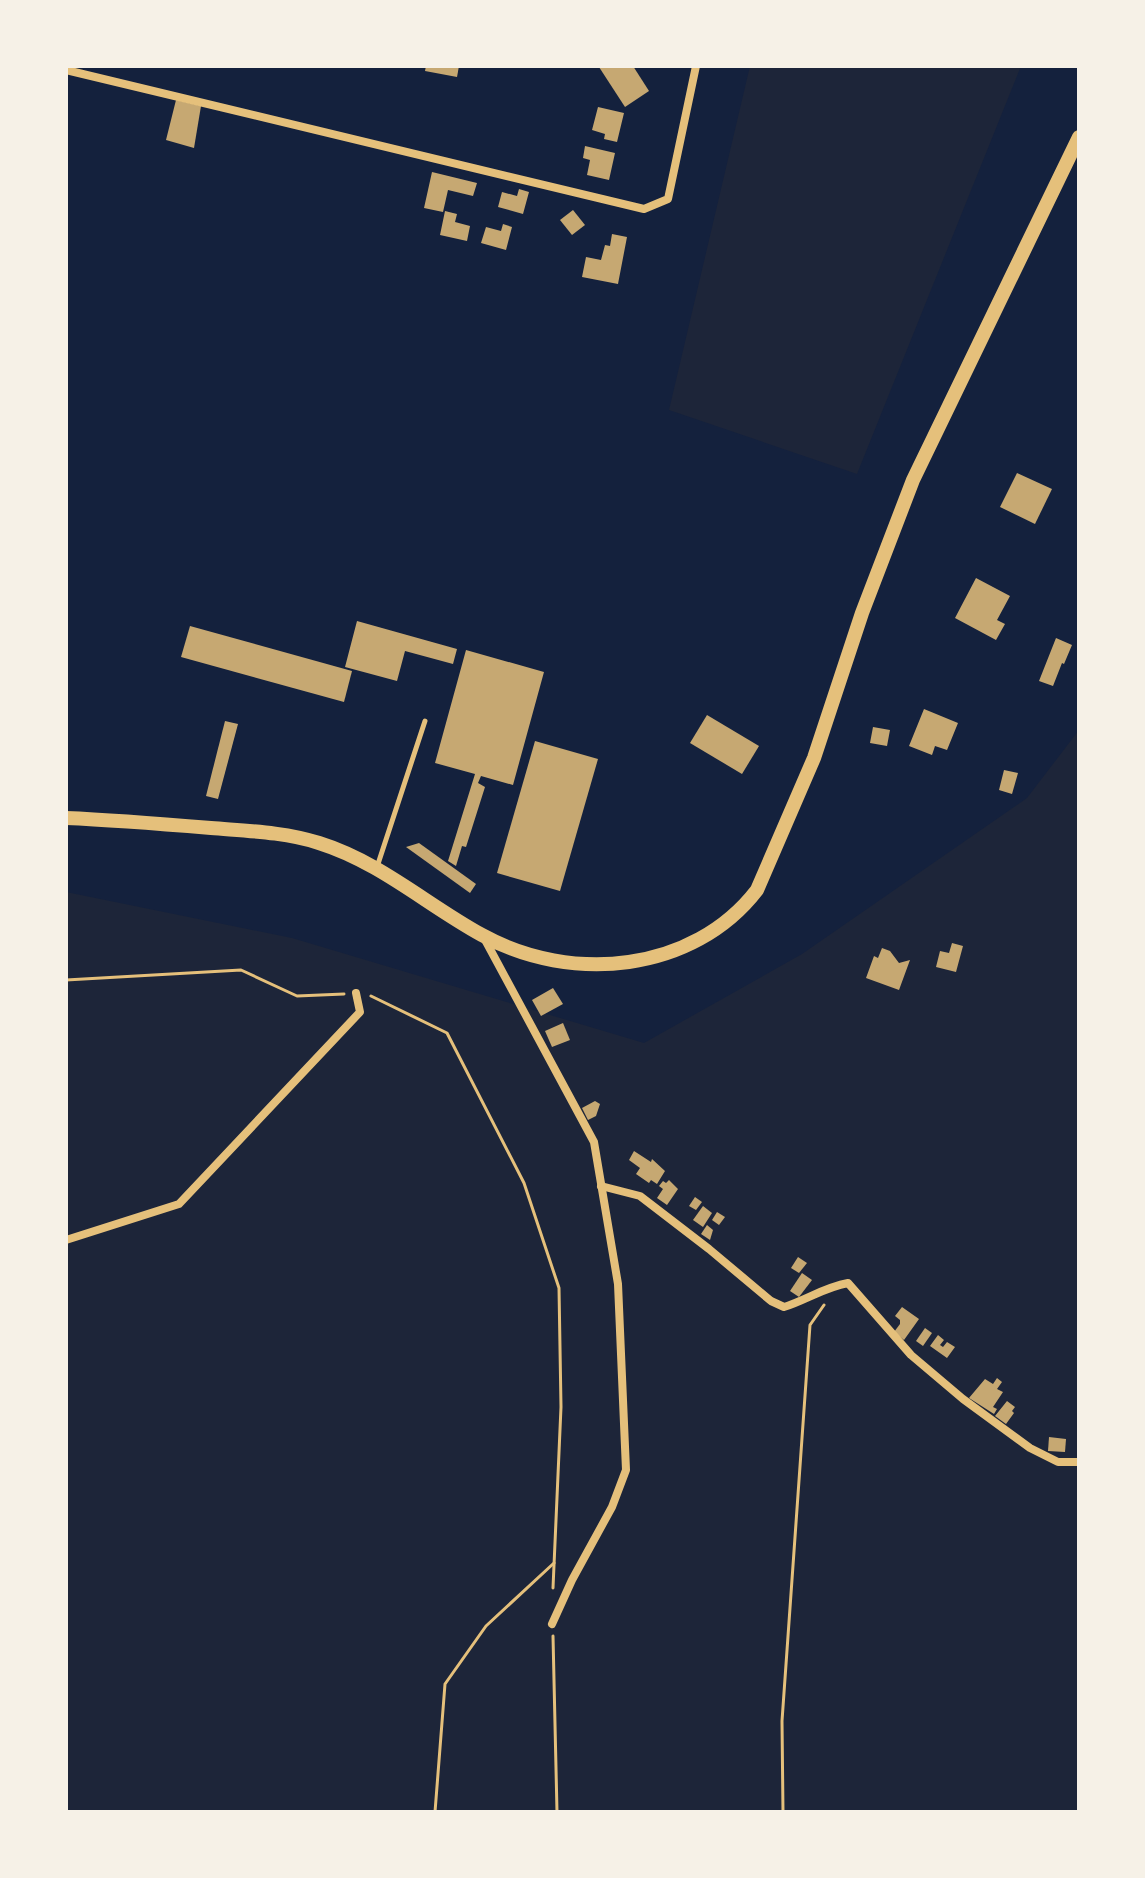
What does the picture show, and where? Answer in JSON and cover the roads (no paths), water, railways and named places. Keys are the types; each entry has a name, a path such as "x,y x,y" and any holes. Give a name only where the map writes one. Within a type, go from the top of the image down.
{"main road":[{"path":"66,818 277,834 317,842 377,868 483,936 522,953 559,963 611,965 648,959 681,948 718,927 743,909 757,890 814,758 862,613 913,480 1079,137"}],"street":[{"path":"66,70 644,209 668,199 696,66"},
{"path":"483,936 594,1142 618,1284 626,1470 612,1507 552,1624"},
{"path":"66,1240 179,1204 360,1012 356,993"},
{"path":"601,1186 640,1196 771,1301 784,1307 848,1283 911,1355 963,1399 1030,1448 1058,1462 1079,1462"}],"lane":[{"path":"377,868 425,721"}]}
